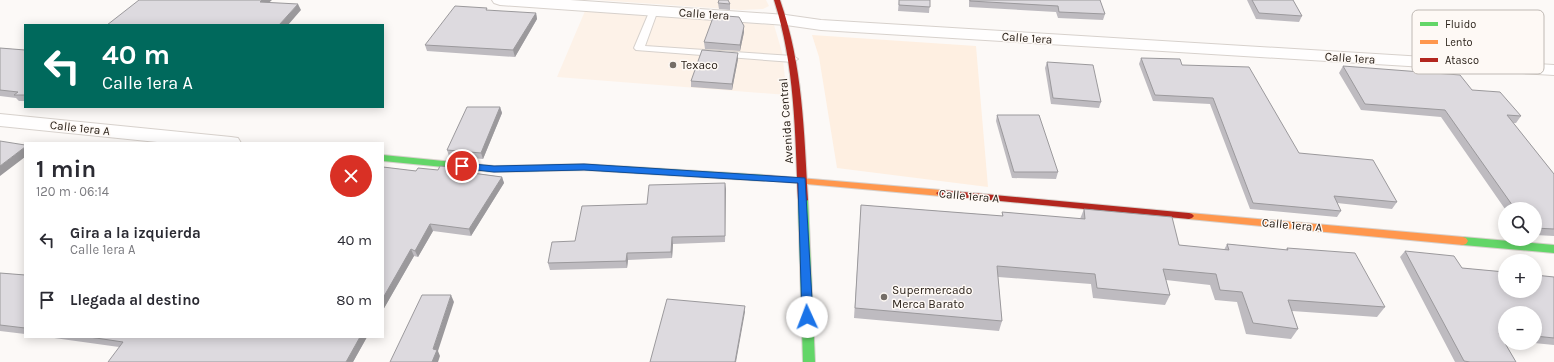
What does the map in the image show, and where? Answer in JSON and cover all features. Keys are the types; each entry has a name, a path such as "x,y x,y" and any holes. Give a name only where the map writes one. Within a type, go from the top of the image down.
{"street":[{"name":"Calle 1era","path":"500,0 786,20 822,25 1412,61"},
{"name":"Avenida Central","path":"777,0 786,20 793,59 802,180 809,362"},
{"name":"Calle 1era","path":"1544,69 1554,70"},
{"name":"Calle 1era A","path":"0,120 221,142"},
{"name":"Calle 1era A","path":"384,158 494,169 584,167 802,180 1554,249"}],"lane":[{"path":"654,10 639,48 793,59"}],"shaded area":[{"path":"597,0 766,0 769,6 763,9 741,10"},
{"name":"Texaco","path":"585,11 774,25 782,52 787,95 557,77"},
{"path":"812,35 976,46 988,187 837,168 819,57"}],"building":[{"path":"139,0 262,0 260,2 298,4 280,24 108,24"},
{"path":"719,0 728,0 730,4 718,3"},
{"path":"899,0 930,0 930,7 899,5"},
{"path":"970,0 1100,0 1105,14 1059,12 1058,6"},
{"path":"1252,0 1293,0 1302,16 1259,13"},
{"path":"455,6 487,8 486,10 536,13 513,50 425,45"},
{"path":"714,15 739,17 744,26 740,45 704,42"},
{"path":"0,48 24,50 24,95 14,95 18,92 0,90"},
{"path":"702,50 738,53 732,84 691,81"},
{"path":"1141,58 1180,59 1182,65 1249,67 1299,153 1373,160 1397,202 1334,196 1341,211 1253,203 1213,98 1155,95"},
{"path":"1047,62 1093,65 1101,102 1053,98"},
{"path":"1343,66 1412,71 1412,74 1460,75 1472,90 1500,92 1521,116 1507,115 1554,174 1554,229 1542,228 1542,202 1510,202 1445,110 1365,104"},
{"path":"467,107 500,107 481,153 447,150"},
{"path":"997,115 1039,115 1058,172 1014,172"},
{"path":"0,141 24,145 24,148 0,166"},
{"path":"440,166 474,169 472,173 502,177 469,229 430,224 415,251 411,249 384,296 384,167 416,171 418,168 438,170"},
{"path":"725,183 725,236 672,237 671,252 627,253 626,261 548,263 552,242 575,241 582,206 647,204 649,185"},
{"path":"861,205 1003,216 1002,212 1085,219 1084,209 1172,217 1179,245 1229,250 1227,244 1288,250 1287,248 1355,253 1385,307 1288,300 1298,329 1253,323 1242,292 1220,290 1216,274 1163,269 1170,295 1097,288 1095,274 997,266 1002,321 855,308"},
{"path":"1405,251 1454,256 1462,268 1498,271 1498,298 1542,298 1542,276 1554,277 1554,338 1542,337 1542,306 1498,306 1498,350 1509,350 1516,362 1464,361"},
{"path":"0,273 24,275 24,328 0,325"},
{"path":"422,295 451,295 433,349 437,350 432,362 390,362"},
{"path":"667,299 745,306 735,362 650,362"},
{"path":"96,338 359,338 346,362 108,362 123,342"}],"traffic: fast":[{"path":"384,158 494,169 584,167 764,178"},
{"path":"803,200 809,362"},
{"path":"1463,241 1554,249"}],"traffic: slow":[{"path":"764,178 941,193"},
{"path":"1189,216 1463,241"}],"traffic: jam":[{"path":"777,0 791,47 795,73 798,98 803,200"},
{"path":"941,193 1189,216"}],"place":[{"name":"Texaco","path":"673,65"},
{"name":"Supermercado Merca Barato","path":"884,297"}],"route":[{"path":"462,166 494,169 584,167 802,180 807,317"}]}
